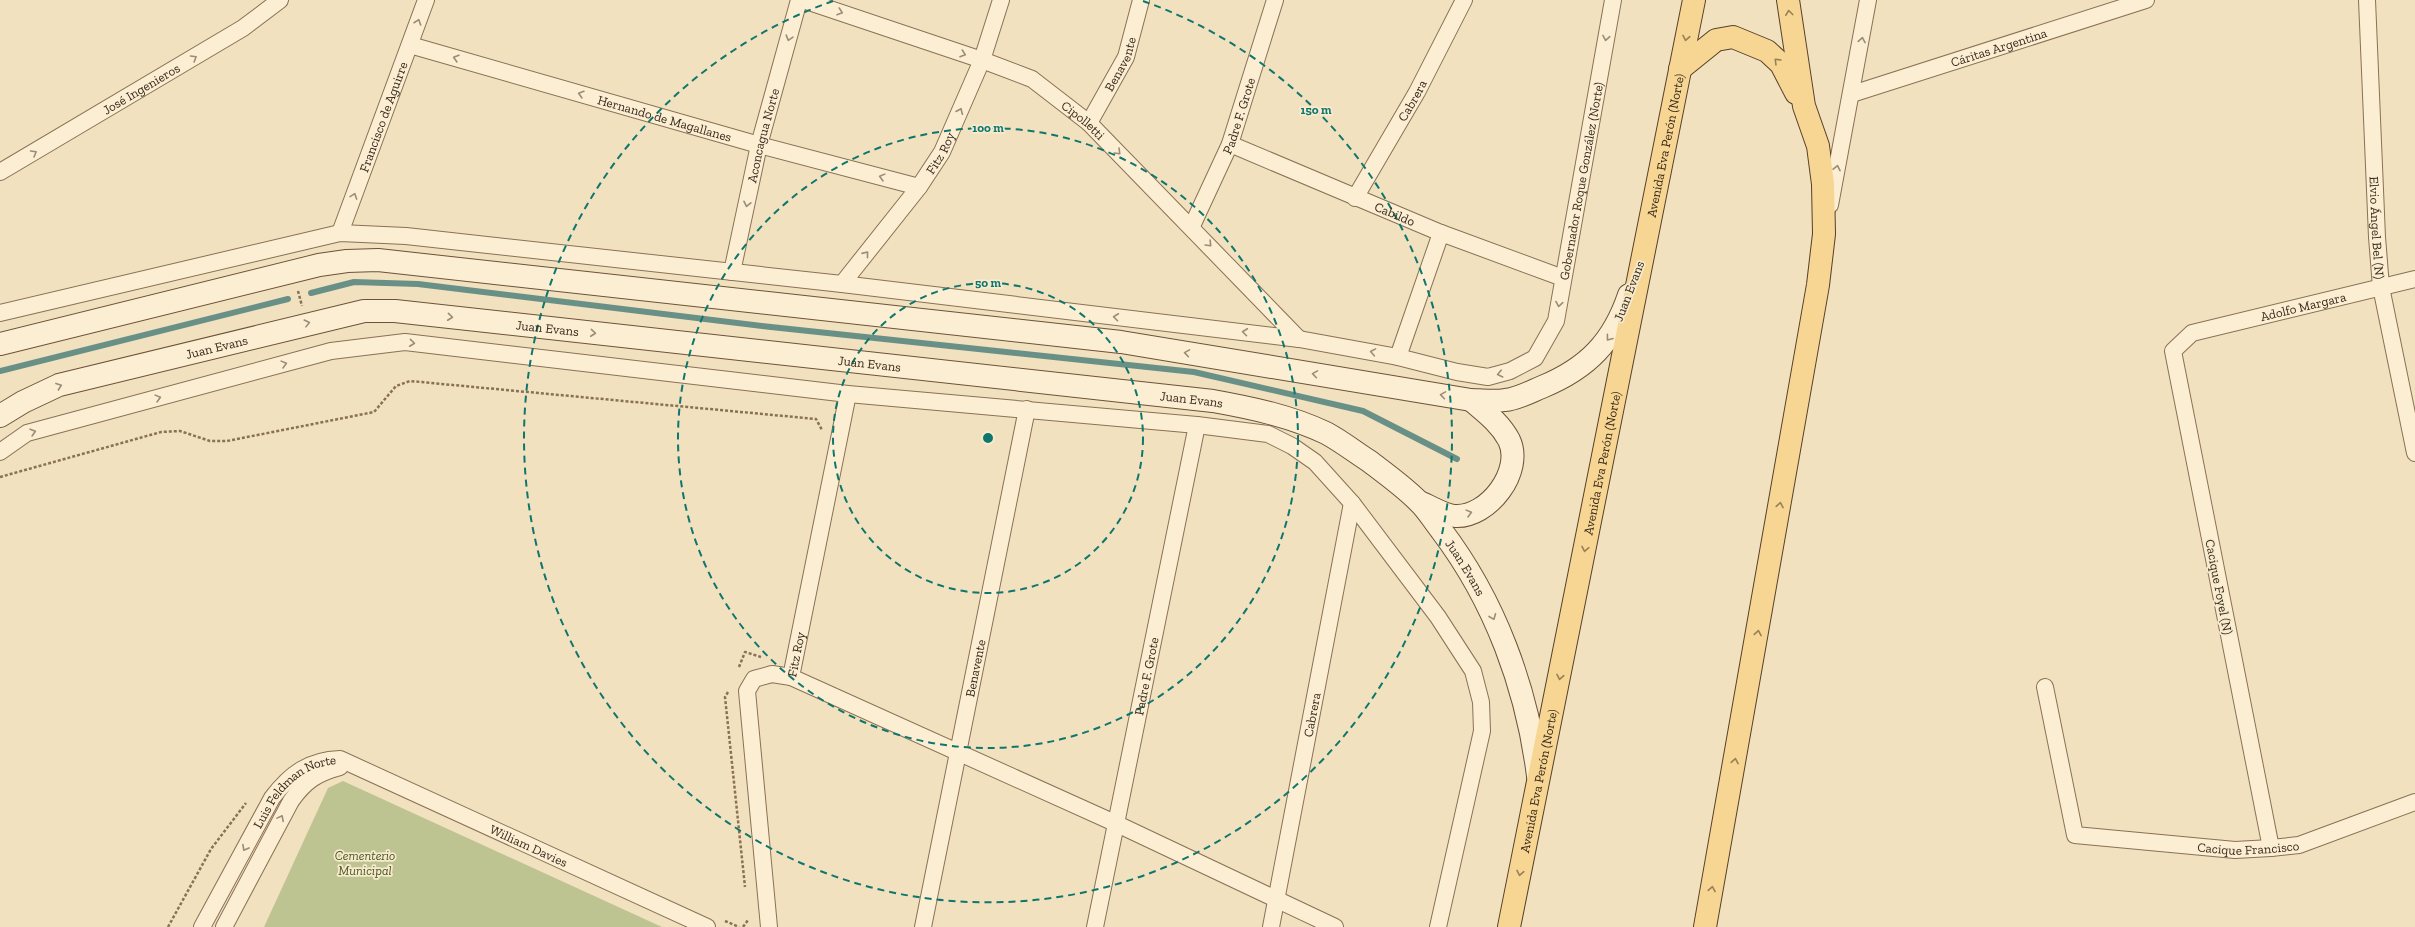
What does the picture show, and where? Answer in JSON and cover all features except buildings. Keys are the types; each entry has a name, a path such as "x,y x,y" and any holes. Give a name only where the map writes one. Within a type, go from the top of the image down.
{"main road":[{"name":"Avenida Eva Perón (Norte)","path":"1509,927 1694,0"},
{"path":"1788,0 1804,106"},
{"path":"1680,69 1716,40 1733,37 1767,51 1781,64 1804,106 1818,146 1823,184 1824,234 1816,293 1705,927"}],"street":[{"name":"José Ingenieros","path":"0,172 243,28 280,0"},
{"name":"Francisco de Aguirre","path":"340,233 387,100 426,0"},
{"name":"Aconcagua Norte","path":"732,272 759,145 799,0"},
{"name":"Cipolletti","path":"803,0 982,60 1032,79 1089,123 1192,226 1299,339"},
{"name":"Fitz Roy","path":"842,284 920,187 942,152 982,60 1001,0"},
{"name":"Benavente","path":"1089,123 1126,57 1141,0"},
{"name":"Padre F. Grote","path":"1192,226 1230,144 1275,0"},
{"name":"Cabrera","path":"1355,198 1417,92 1464,0"},
{"name":"Gobernador Roque González (Norte)","path":"1398,357 1457,372 1488,376 1510,371 1535,358 1556,321 1613,0"},
{"path":"1824,234 1852,94 1868,0"},
{"name":"Cáritas Argentina","path":"1852,94 2146,0"},
{"name":"Elvio Ángel Bel (N)","path":"2367,0 2376,229 2381,287 2415,453"},
{"name":"Hernando de Magallanes","path":"410,44 759,145 920,187"},
{"name":"Cabildo","path":"1230,144 1441,233 1563,278"},
{"path":"0,313 340,233 406,236 842,284 1299,339 1398,357 1441,233"},
{"name":"Juan Evans","path":"0,344 319,264 378,260 1121,342 1471,400 1504,400 1527,393 1558,380 1588,362 1610,337 1622,317 1644,250"},
{"name":"Adolfo Margara","path":"2192,333 2415,279"},
{"name":"Juan Evans","path":"0,416 23,402 59,385 335,316 364,311 395,311 1213,401 1287,417 1327,434 1391,478 1419,502 1455,548 1484,595 1520,687 1532,734 1538,782"},
{"name":"Cacique Foyel (N)","path":"2192,333 2173,351 2271,848"},
{"name":"Juan Evans","path":"0,452 27,433 331,351 405,342 848,394 1197,425 1268,434 1292,446 1316,462 1352,503 1438,616 1473,671 1481,702 1482,731 1438,927"},
{"name":"Fitz Roy","path":"769,927 747,690 754,678 772,674 791,676 848,394"},
{"path":"1419,502 1455,516 1475,511 1498,494 1510,475 1514,458 1509,440 1496,422 1471,400"},
{"name":"Benavente","path":"923,927 1027,409"},
{"name":"Padre F. Grote","path":"1095,927 1197,425"},
{"name":"Cabrera","path":"1271,927 1352,503"},
{"path":"791,676 1117,824 1335,927"},
{"name":"Cacique Francisco","path":"2045,687 2075,835 2235,850 2271,848 2298,845 2415,802"},
{"name":"Luis Feldman Norte","path":"202,927 272,798 285,781 306,766 324,760 340,759 351,764"},
{"name":"William Davies","path":"351,764 713,922"},
{"name":"Luis Feldman Norte","path":"224,927 290,801 300,789 320,772 351,764"}],"path":[{"path":"0,477 161,432 180,431 210,441 227,441 374,412 396,386 410,381 816,420 824,433"},
{"path":"737,671 746,652 767,659"},
{"path":"728,690 726,697 745,890"},
{"path":"168,927 211,849 251,797"},
{"path":"743,927 748,921 748,914"},
{"path":"713,922 739,927"}],"green space":[{"name":"Cementerio Municipal","path":"343,781 662,927 264,927 328,788"}],"waterway":[{"path":"311,293 354,282 418,284 771,327 1194,372 1363,411 1457,459"},
{"path":"0,371 288,299"}]}
